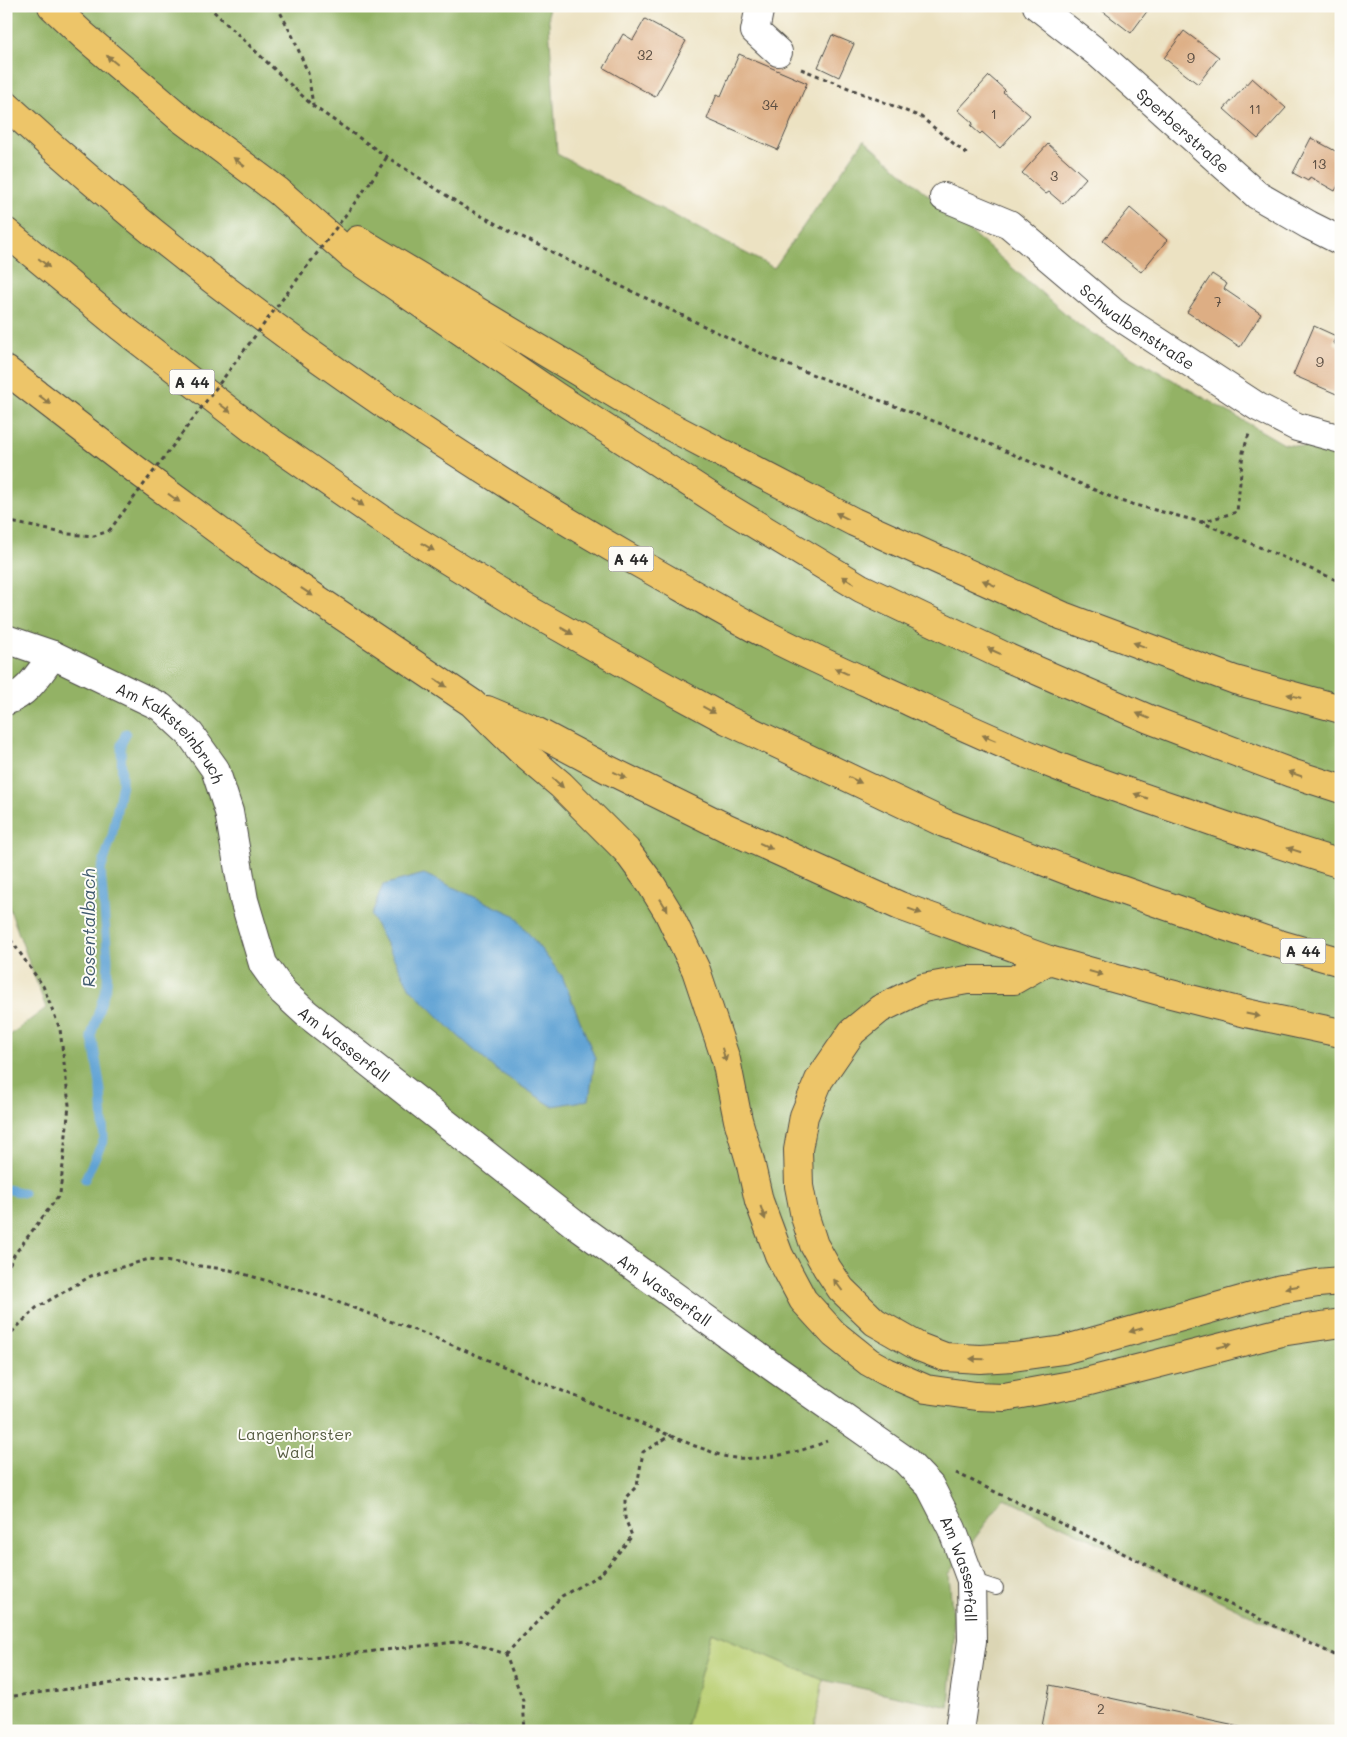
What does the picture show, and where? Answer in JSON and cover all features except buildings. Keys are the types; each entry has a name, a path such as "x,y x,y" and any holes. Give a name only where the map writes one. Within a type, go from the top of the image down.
{"highway":[{"path":"52,6 84,36 179,117 278,191 353,257 549,392 730,508 861,588 1008,658 1149,719 1291,773 1341,789"},
{"name":"A 44","path":"6,105 39,136 177,252 314,356 439,442 570,523 694,595 834,668 1044,761 1283,846 1341,864"},
{"path":"278,191 662,422 854,522 1063,616 1235,680 1341,709"},
{"name":"A 44","path":"6,232 121,328 258,433 386,522 520,604 657,682 727,720 944,822 1095,881 1265,940 1341,962"},
{"path":"6,370 135,469 254,556 472,703 619,843 651,884 668,912 696,970 726,1060 738,1120 759,1201 778,1255 803,1300 834,1334 869,1362 926,1389 976,1396 1004,1396 1082,1383 1281,1332 1341,1323"},
{"path":"472,703 530,728 606,769 725,827 900,906 1050,960 1237,1011 1341,1033"},
{"path":"1050,960 1014,980 967,980 923,988 880,1010 852,1032 819,1080 804,1116 798,1150 799,1186 814,1245 826,1268 841,1289 875,1322 919,1347 945,1357 980,1359 1013,1357 1063,1350 1281,1289 1341,1281"}],"street":[{"path":"760,6 755,31 778,52"},
{"name":"Sperberstraße","path":"1037,6 1100,55 1257,195 1341,241"},
{"name":"Schwalbenstraße","path":"944,196 1009,224 1113,312 1258,407 1297,427 1341,439"},
{"name":"Am Kalksteinbruch","path":"6,639 53,655 161,707 190,734 215,769 229,812 244,900"},
{"path":"6,701 16,698 34,680 53,655"},
{"name":"Am Wasserfall","path":"244,900 263,964 283,992 307,1014 574,1223 905,1460 930,1486 952,1529 971,1580 972,1641 959,1731"}],"lane":[{"path":"971,1580 996,1588"}],"path":[{"path":"208,6 313,106 466,208 588,270 775,360 962,432 1120,501 1201,522 1341,582"},
{"path":"277,6 294,37 308,73 313,106"},
{"path":"778,52 787,61 803,71 877,98 921,117 969,156"},
{"path":"6,522 68,534 94,536 109,531 372,181 388,157"},
{"path":"1201,522 1236,512 1243,452 1258,407"},
{"path":"6,933 43,986 60,1029 69,1105 60,1194 14,1255 6,1271"},
{"path":"6,1338 36,1308 91,1276 149,1259 230,1270 329,1298 428,1335 695,1446 728,1457 768,1458 811,1448 834,1438 855,1423"},
{"path":"506,1654 562,1596 601,1574 632,1536 625,1518 625,1498 637,1486 643,1452 671,1435"},
{"path":"948,1469 1341,1658"},
{"path":"6,1697 268,1663 465,1641 506,1654"},
{"path":"506,1654 523,1701 525,1731"}],"shaded area":[{"path":"1004,1497 1341,1658 1341,1731 814,1731 823,1680 949,1707 954,1637 949,1574"}],"green space":[{"name":"Langenhorster Wald","path":"6,6 548,6 557,154 774,268 864,140 1081,327 1284,444 1341,452 1341,1658 1004,1498 949,1574 954,1637 949,1707 823,1680 712,1632 685,1731 6,1731 6,1038 46,1008 6,899"},
{"path":"712,1632 823,1680 814,1731 685,1731"}],"water":[{"path":"424,874 514,915 562,976 595,1058 589,1100 552,1106 495,1069 457,1035 410,988 371,916 383,885"}],"waterway":[{"name":"Rosentalbach","path":"85,1179 104,1139 101,1091 91,1036 107,984 108,959 101,870 112,836 122,783 121,745 126,733"},
{"name":"Rosentalbach","path":"6,1189 24,1193"}]}
